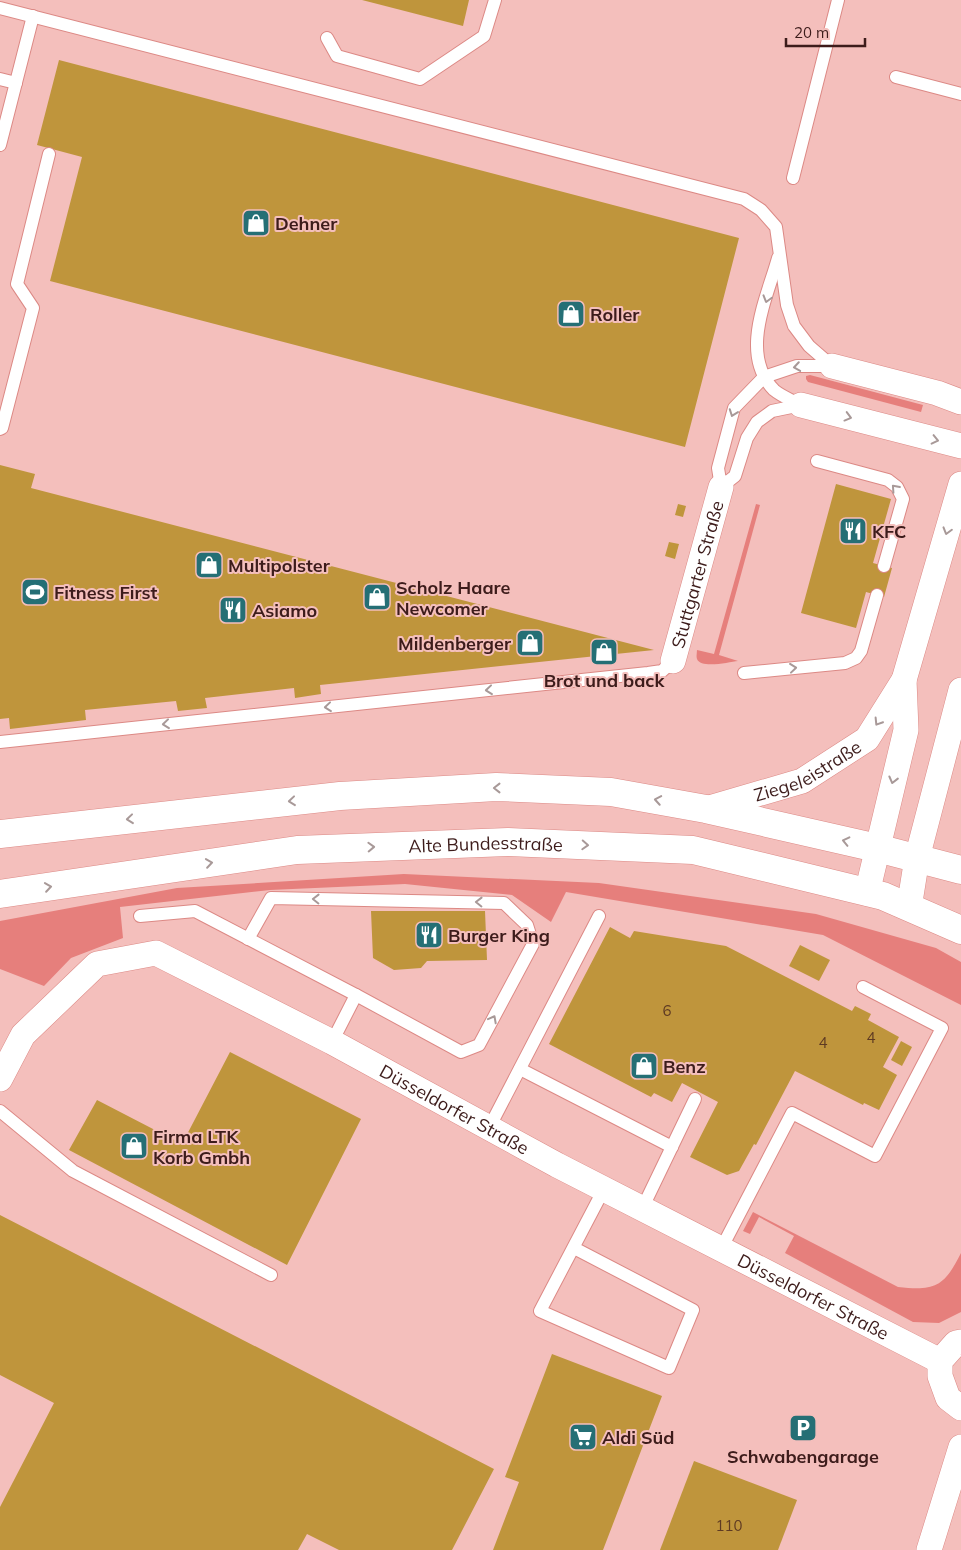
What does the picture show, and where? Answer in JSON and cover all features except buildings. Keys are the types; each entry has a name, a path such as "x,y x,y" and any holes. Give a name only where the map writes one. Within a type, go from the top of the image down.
{"main road":[{"path":"0,834 340,796 496,787 611,792 706,809 876,848 961,870"},
{"name":"Alte Bundesstraße","path":"0,894 297,850 508,842 693,850 883,896 961,930"}],"street":[{"name":"Stuttgarter Straße","path":"832,366 937,393 961,402"},
{"name":"Stuttgarter Straße","path":"801,405 961,446"},
{"name":"Ziegeleistraße","path":"706,809 802,781 867,739 904,680 961,484"},
{"name":"Stuttgarter Straße","path":"673,661 721,487"},
{"name":"Ziegeleistraße","path":"866,892 906,730 904,680"},
{"path":"958,701 961,766"},
{"path":"909,908 917,858 958,701"},
{"path":"935,920 961,942"},
{"name":"Düsseldorfer Straße","path":"0,1079 23,1035 98,964 156,953 332,1042 642,1209 940,1361"},
{"path":"961,1342 956,1343 940,1361 940,1376 948,1398 961,1408"},
{"path":"929,1550 961,1446"}],"lane":[{"path":"327,38 337,56 420,79 484,36 495,0"},
{"path":"793,178 838,0"},
{"path":"0,8 744,198 761,210 776,227 787,305 794,326 809,346 832,366"},
{"path":"0,145 33,16"},
{"path":"896,77 961,94"},
{"path":"0,79 16,83"},
{"path":"0,429 33,308 17,284 49,154"},
{"path":"780,252 758,329 757,354 764,377 775,391 801,405"},
{"name":"Stuttgarter Straße","path":"801,405 772,411 757,422 746,438 735,476 721,487 718,468 734,408 764,377 798,366 832,366"},
{"path":"817,461 888,480 897,487 903,499 884,566"},
{"path":"744,673 845,663 856,658 861,650 877,595"},
{"path":"0,742 662,671 673,661"},
{"path":"140,916 194,911 461,1052 480,1045 533,944 528,925 504,903 271,898 248,939"},
{"path":"489,1128 599,916"},
{"path":"721,1249 792,1113 875,1156 942,1028 863,987"},
{"path":"332,1042 356,995"},
{"path":"520,1069 672,1148"},
{"path":"642,1209 695,1099"},
{"path":"0,1111 73,1171 271,1275"},
{"path":"574,1248 693,1310 669,1368 540,1311 604,1189"}],"shaded area":[{"path":"810,375 923,405 921,412 808,382 806,376"},
{"path":"756,504 760,505 719,655 738,661 704,664 697,659 697,650 714,654"},
{"path":"404,874 599,883 816,914 936,948 961,962 961,1005 823,935 566,892 551,922 512,895 405,884 270,890 120,907 123,938 71,958 44,986 0,969 0,921 177,888"},
{"path":"753,1212 898,1287 921,1288 937,1284 949,1273 961,1253 961,1312 939,1323 913,1322 785,1253 794,1236 759,1217 750,1234 743,1231"}],"place":[{"name":"Dehner","path":"256,223"},
{"name":"Roller","path":"571,314"},
{"name":"KFC","path":"853,531"},
{"name":"Multipolster","path":"209,565"},
{"name":"Fitness First","path":"35,592"},
{"name":"Scholz Haare Newcomer","path":"377,597"},
{"name":"Asiamo","path":"233,610"},
{"name":"Mildenberger","path":"530,643"},
{"name":"Brot und back","path":"604,652"},
{"name":"Burger King","path":"429,935"},
{"name":"Benz","path":"644,1066"},
{"name":"Firma LTK Korb Gmbh","path":"134,1146"},
{"name":"Schwabengarage","path":"803,1428"},
{"name":"Aldi Süd","path":"583,1437"}]}
